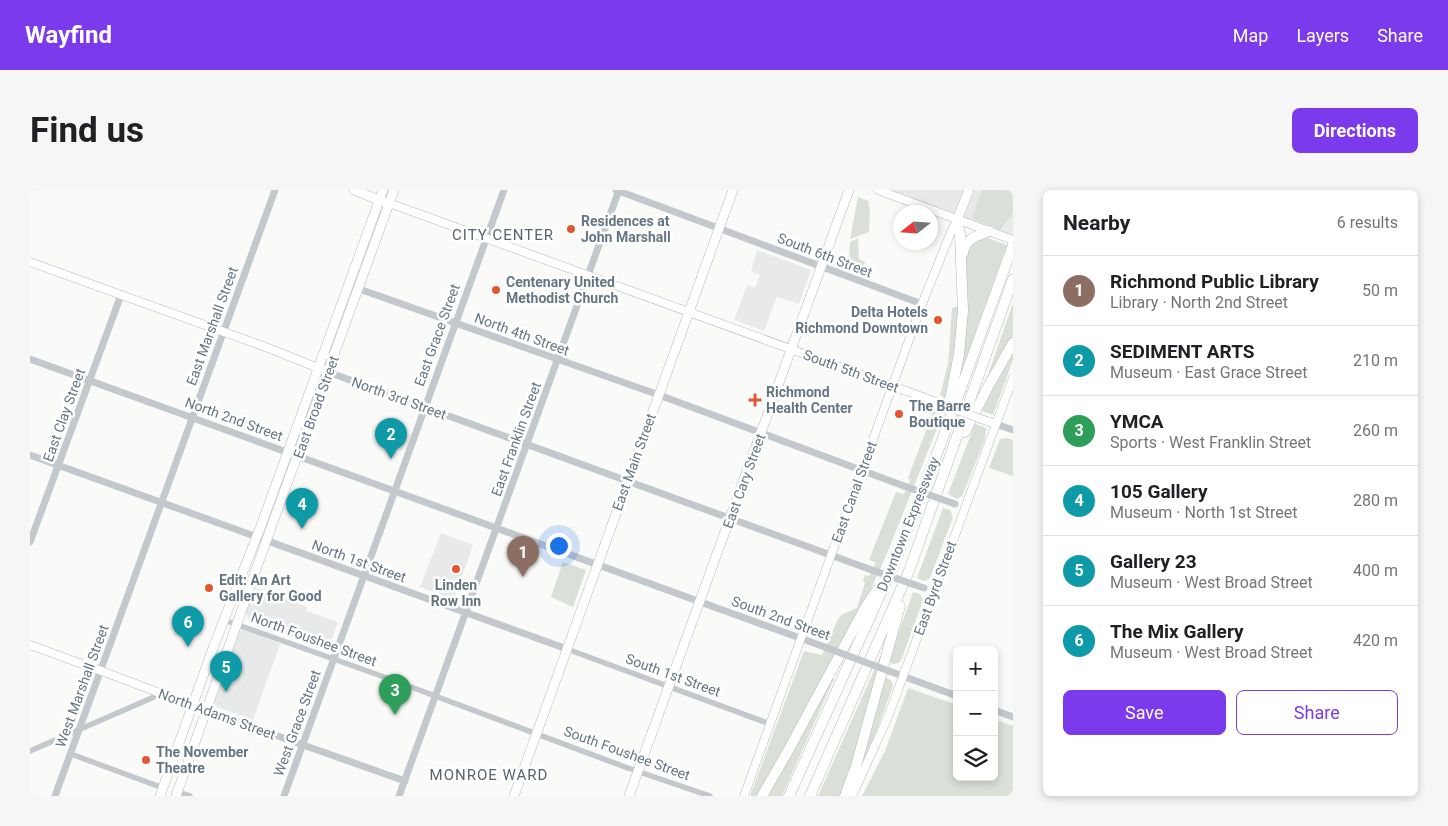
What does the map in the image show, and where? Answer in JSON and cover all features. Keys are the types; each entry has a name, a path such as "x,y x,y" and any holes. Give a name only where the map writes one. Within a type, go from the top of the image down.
{"highway":[{"path":"941,443 959,354 963,312 960,228 958,220"},
{"path":"962,265 966,243 975,236 988,231"},
{"name":"Downtown Expressway","path":"789,796 895,562 941,443 1013,245"},
{"name":"Downtown Expressway","path":"810,796 909,571 1013,280"},
{"path":"949,458 958,448 984,393 1013,343"},
{"path":"762,796 865,608 895,562"},
{"path":"845,796 856,766 909,571"}],"main road":[{"path":"354,190 389,203"},
{"name":"East Broad Street","path":"161,792 224,620 257,537 383,190"},
{"name":"East Broad Street","path":"177,794 266,540 394,190"},
{"name":"East Main Street","path":"514,796 733,190"},
{"name":"East Cary Street","path":"629,796 849,190"},
{"path":"878,190 1013,240"},
{"name":"East Canal Street","path":"744,796 922,304 969,190"},
{"name":"South 5th Street","path":"389,203 996,424"},
{"name":"North 3rd Street","path":"30,262 328,372"},
{"name":"East Byrd Street","path":"852,796 879,739 1013,378"},
{"name":"North Adams Street","path":"30,645 101,670 207,712"}],"street":[{"name":"East Marshall Street","path":"133,584 160,503 275,190"},
{"name":"East Grace Street","path":"333,659 504,190"},
{"name":"South 6th Street","path":"618,190 922,304"},
{"name":"East Franklin Street","path":"399,796 618,190"},
{"name":"North 4th Street","path":"348,285 659,395 965,508"},
{"name":"East Clay Street","path":"30,542 121,295"},
{"name":"North 2nd Street","path":"30,359 598,564"},
{"name":"North 3rd Street","path":"328,372 933,592"},
{"name":"South 5th Street","path":"996,424 1013,430"},
{"name":"North 1st Street","path":"30,455 567,650"},
{"name":"South 2nd Street","path":"598,564 953,695"},
{"name":"West Marshall Street","path":"55,796 133,584"},
{"name":"North Foushee Street","path":"224,620 536,734"},
{"name":"South 1st Street","path":"567,650 770,724"},
{"name":"West Grace Street","path":"284,796 333,659"},
{"path":"30,751 161,694"},
{"path":"998,711 1013,717"},
{"name":"North Adams Street","path":"207,712 404,781"},
{"name":"South Foushee Street","path":"536,734 638,772 710,796"},
{"path":"71,754 161,792"},
{"path":"177,794 190,796"}],"shaded area":[{"path":"884,190 1013,190 1013,236 938,209 938,205 926,205"},
{"path":"982,190 1013,190 1013,214 1001,230 972,218"},
{"path":"858,197 869,201 869,232 850,239"},
{"path":"858,238 859,259 865,262 863,268 849,263 850,242"},
{"path":"982,238 988,238 1007,245 954,392 965,258 970,244"},
{"path":"757,250 811,270 799,304 777,297 764,331 734,320 747,285 755,288 760,275 751,271"},
{"path":"1013,303 1013,336 983,389"},
{"path":"958,306 957,338 950,384 940,421 888,551 871,589 759,796 750,796 804,651 822,655 838,619 841,615 857,608 865,583 863,581 865,575 869,576 876,563 869,560 896,492 904,494 910,480 908,478 934,409 938,411 943,396 940,395 948,364 952,308"},
{"path":"1013,352 1013,360 993,415 980,410"},
{"path":"975,424 986,428 985,439 962,496 957,499 948,494"},
{"path":"1000,439 1013,440 1013,476 989,468"},
{"path":"943,508 950,510 953,517 930,578 925,581 917,578"},
{"path":"441,533 473,545 454,599 420,587"},
{"path":"563,562 586,570 573,607 551,597"},
{"path":"256,588 307,607 306,611 338,622 328,649 249,621 246,613"},
{"path":"913,592 920,594 923,600 902,658 899,663 894,664 888,662"},
{"path":"242,628 280,644 253,720 217,707 213,701 237,635"},
{"path":"888,639 841,796 818,796"},
{"path":"884,677 891,680 893,686 872,744 856,777"},
{"path":"831,679 834,679 782,796 765,796"},
{"path":"908,688 953,704 953,781 998,781 998,720 1013,726 1013,796 862,796 885,751"}],"place":[{"name":"Residences at John Marshall","path":"571,229"},
{"name":"Centenary United Methodist Church","path":"496,290"},
{"name":"Delta Hotels Richmond Downtown","path":"938,320"},
{"name":"Richmond Health Center","path":"755,400"},
{"name":"The Barre Boutique","path":"899,414"},
{"name":"SEDIMENT ARTS","path":"391,459"},
{"name":"105 Gallery","path":"302,529"},
{"name":"Linden Row Inn","path":"456,569"},
{"name":"Richmond Public Library","path":"523,577"},
{"name":"Edit: An Art Gallery for Good","path":"209,588"},
{"name":"The Mix Gallery","path":"188,647"},
{"name":"Gallery 23","path":"226,692"},
{"name":"YMCA","path":"395,715"},
{"name":"The November Theatre","path":"146,760"}],"district":[{"name":"CITY CENTER","path":"503,235"},
{"name":"MONROE WARD","path":"489,775"}]}
